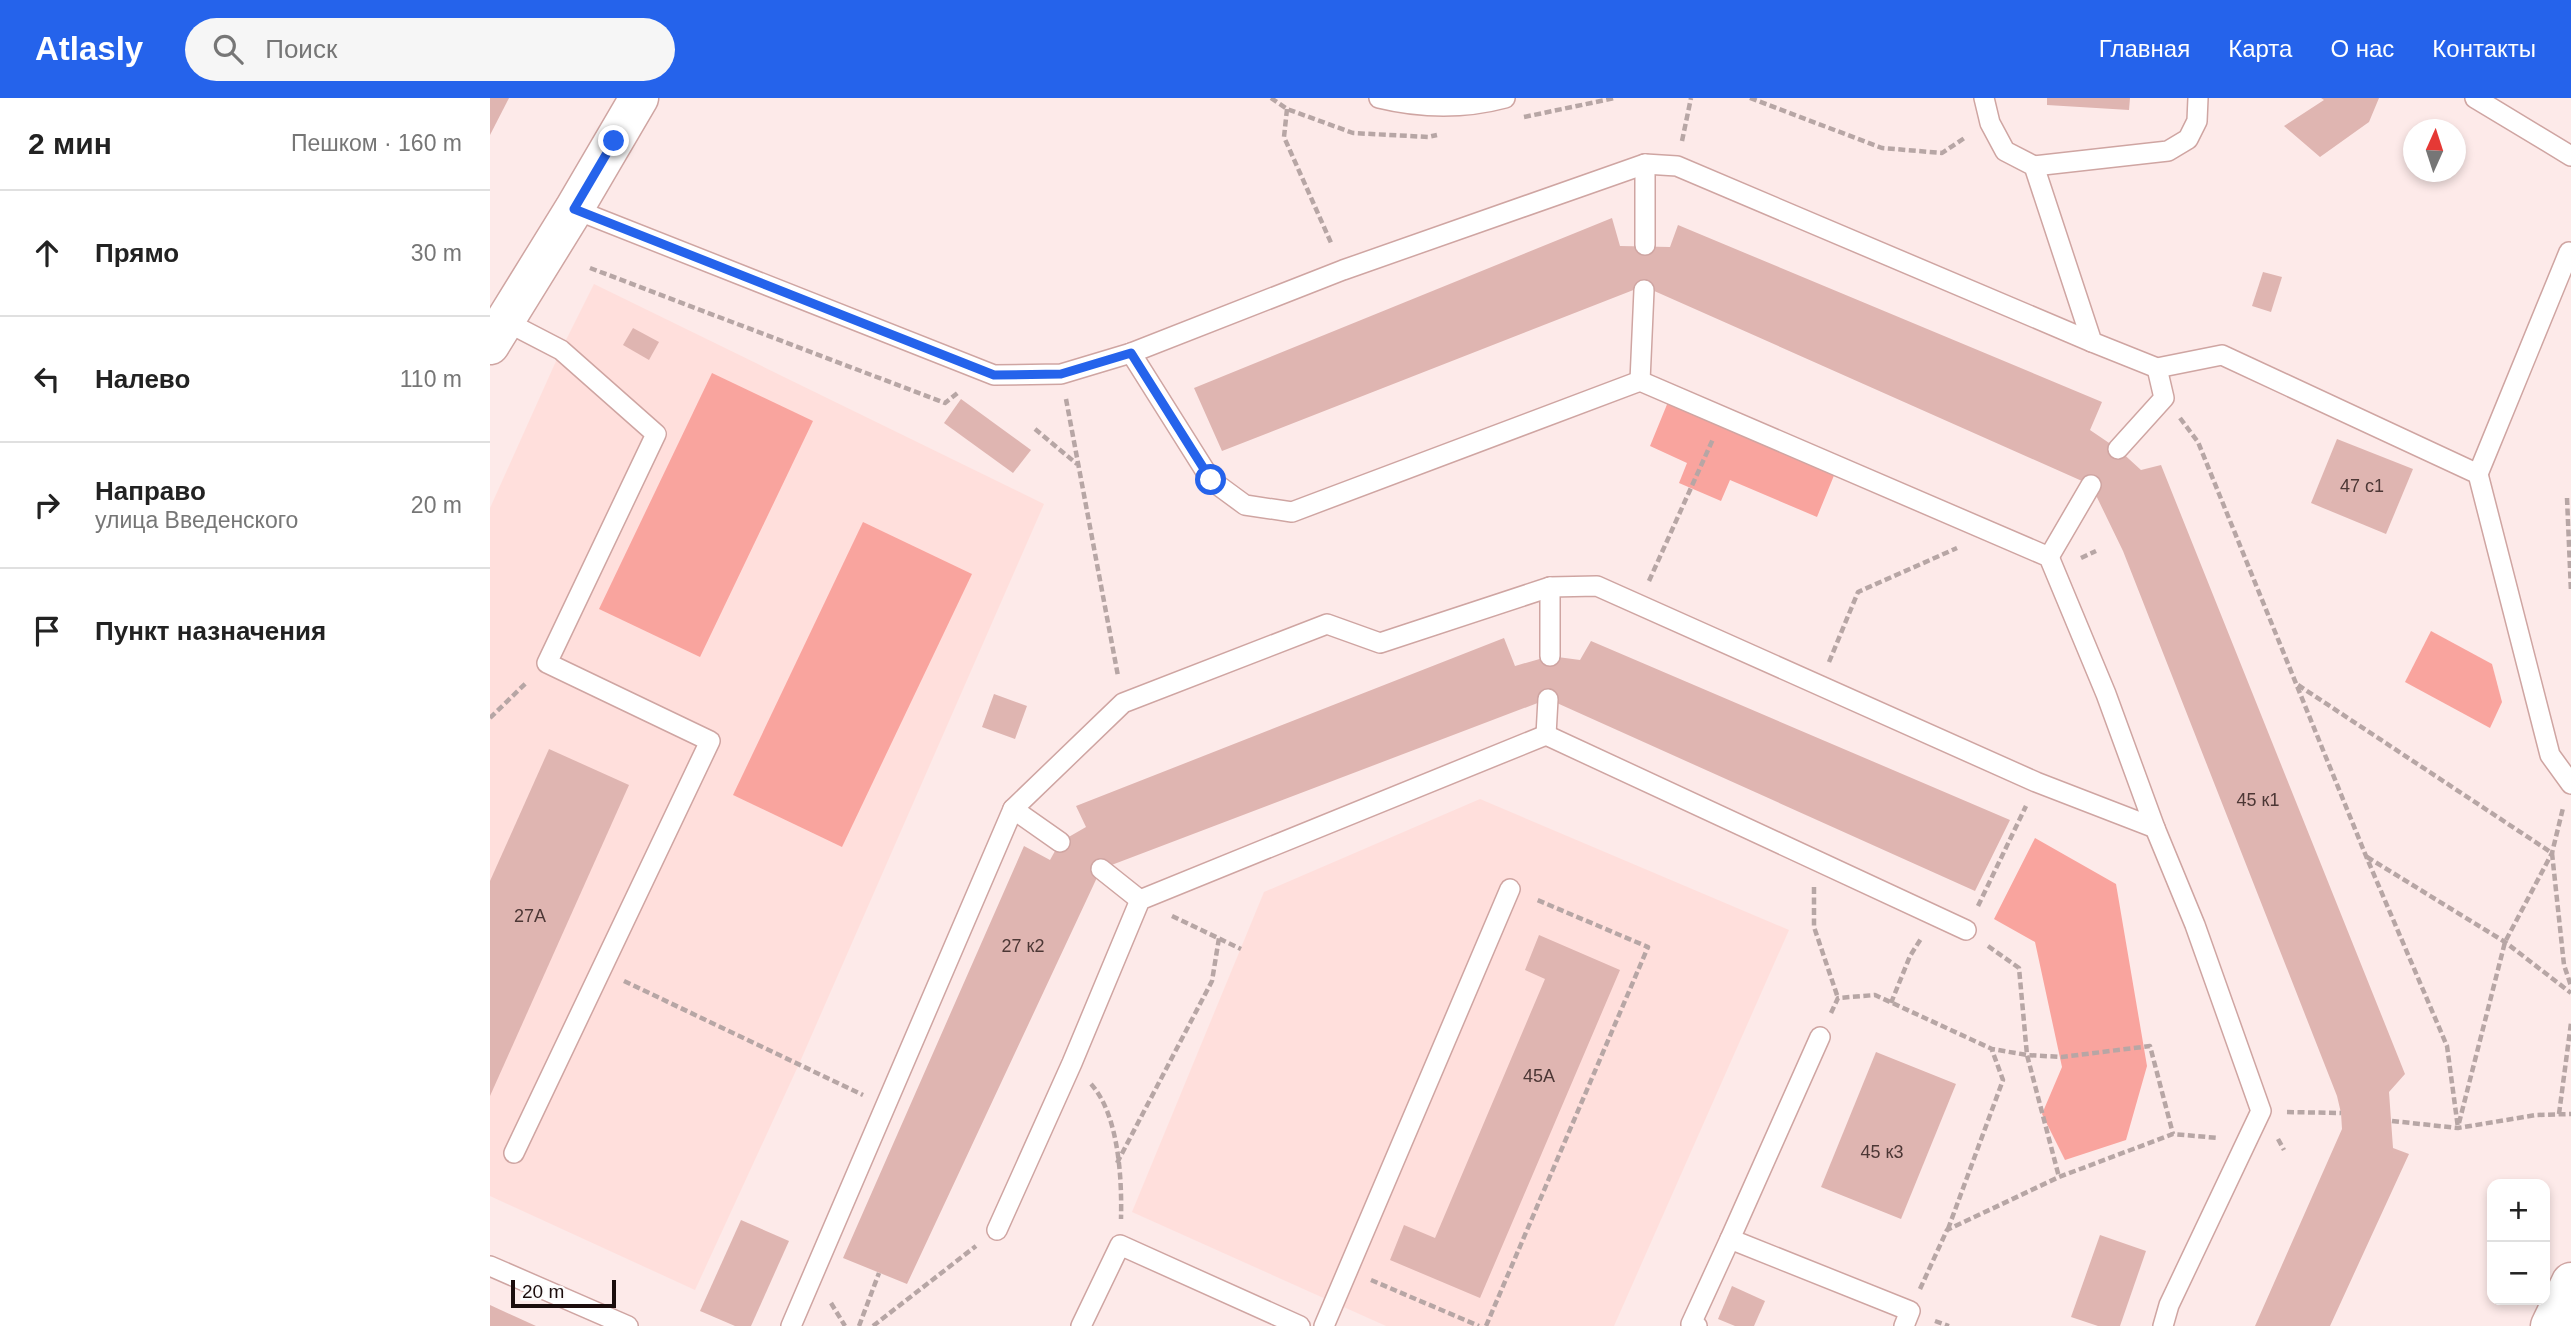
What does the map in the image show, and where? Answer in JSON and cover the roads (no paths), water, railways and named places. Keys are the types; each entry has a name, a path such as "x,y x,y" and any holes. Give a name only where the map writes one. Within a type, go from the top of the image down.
{"street":[{"path":"498,333 639,98"},
{"path":"2550,1326 2571,1282"}],"lane":[{"path":"1379,98 1403,104 1476,105 1505,98"},
{"path":"1984,98 1990,123 2005,151 2034,166 2168,151 2188,139 2197,121 2197,98"},
{"path":"2475,98 2571,156"},
{"path":"574,209 994,375 1061,374 1131,353 1343,270 1645,164 1677,166 2157,368 2222,355 2478,474"},
{"path":"1645,164 1645,245"},
{"path":"2034,166 2092,342"},
{"path":"2569,251 2478,474 2550,755 2570,783"},
{"path":"1640,381 1644,289"},
{"path":"498,333 561,350 656,434 547,663 710,741 514,1153"},
{"path":"1131,353 1211,480 1245,505 1292,512 1640,381 2049,557 2106,694 2155,828 2195,925 2262,1111 2169,1305 2163,1326"},
{"path":"2118,449 2164,398 2157,368"},
{"path":"2049,557 2091,485"},
{"path":"791,1326 1013,809 1123,703 1326,624 1380,643 1550,587 1597,586 2036,782 2155,828"},
{"path":"1550,587 1550,656"},
{"path":"1546,735 1548,699"},
{"path":"997,1230 1072,1063 1140,900 1546,735 1966,930"},
{"path":"1013,809 1060,842"},
{"path":"1101,869 1140,900"},
{"path":"1324,1326 1510,889"},
{"path":"1697,1326 1691,1324 1820,1038"},
{"path":"1730,1238 1907,1319"},
{"path":"1081,1326 1121,1245 1300,1326"},
{"path":"490,1266 628,1326"}]}
